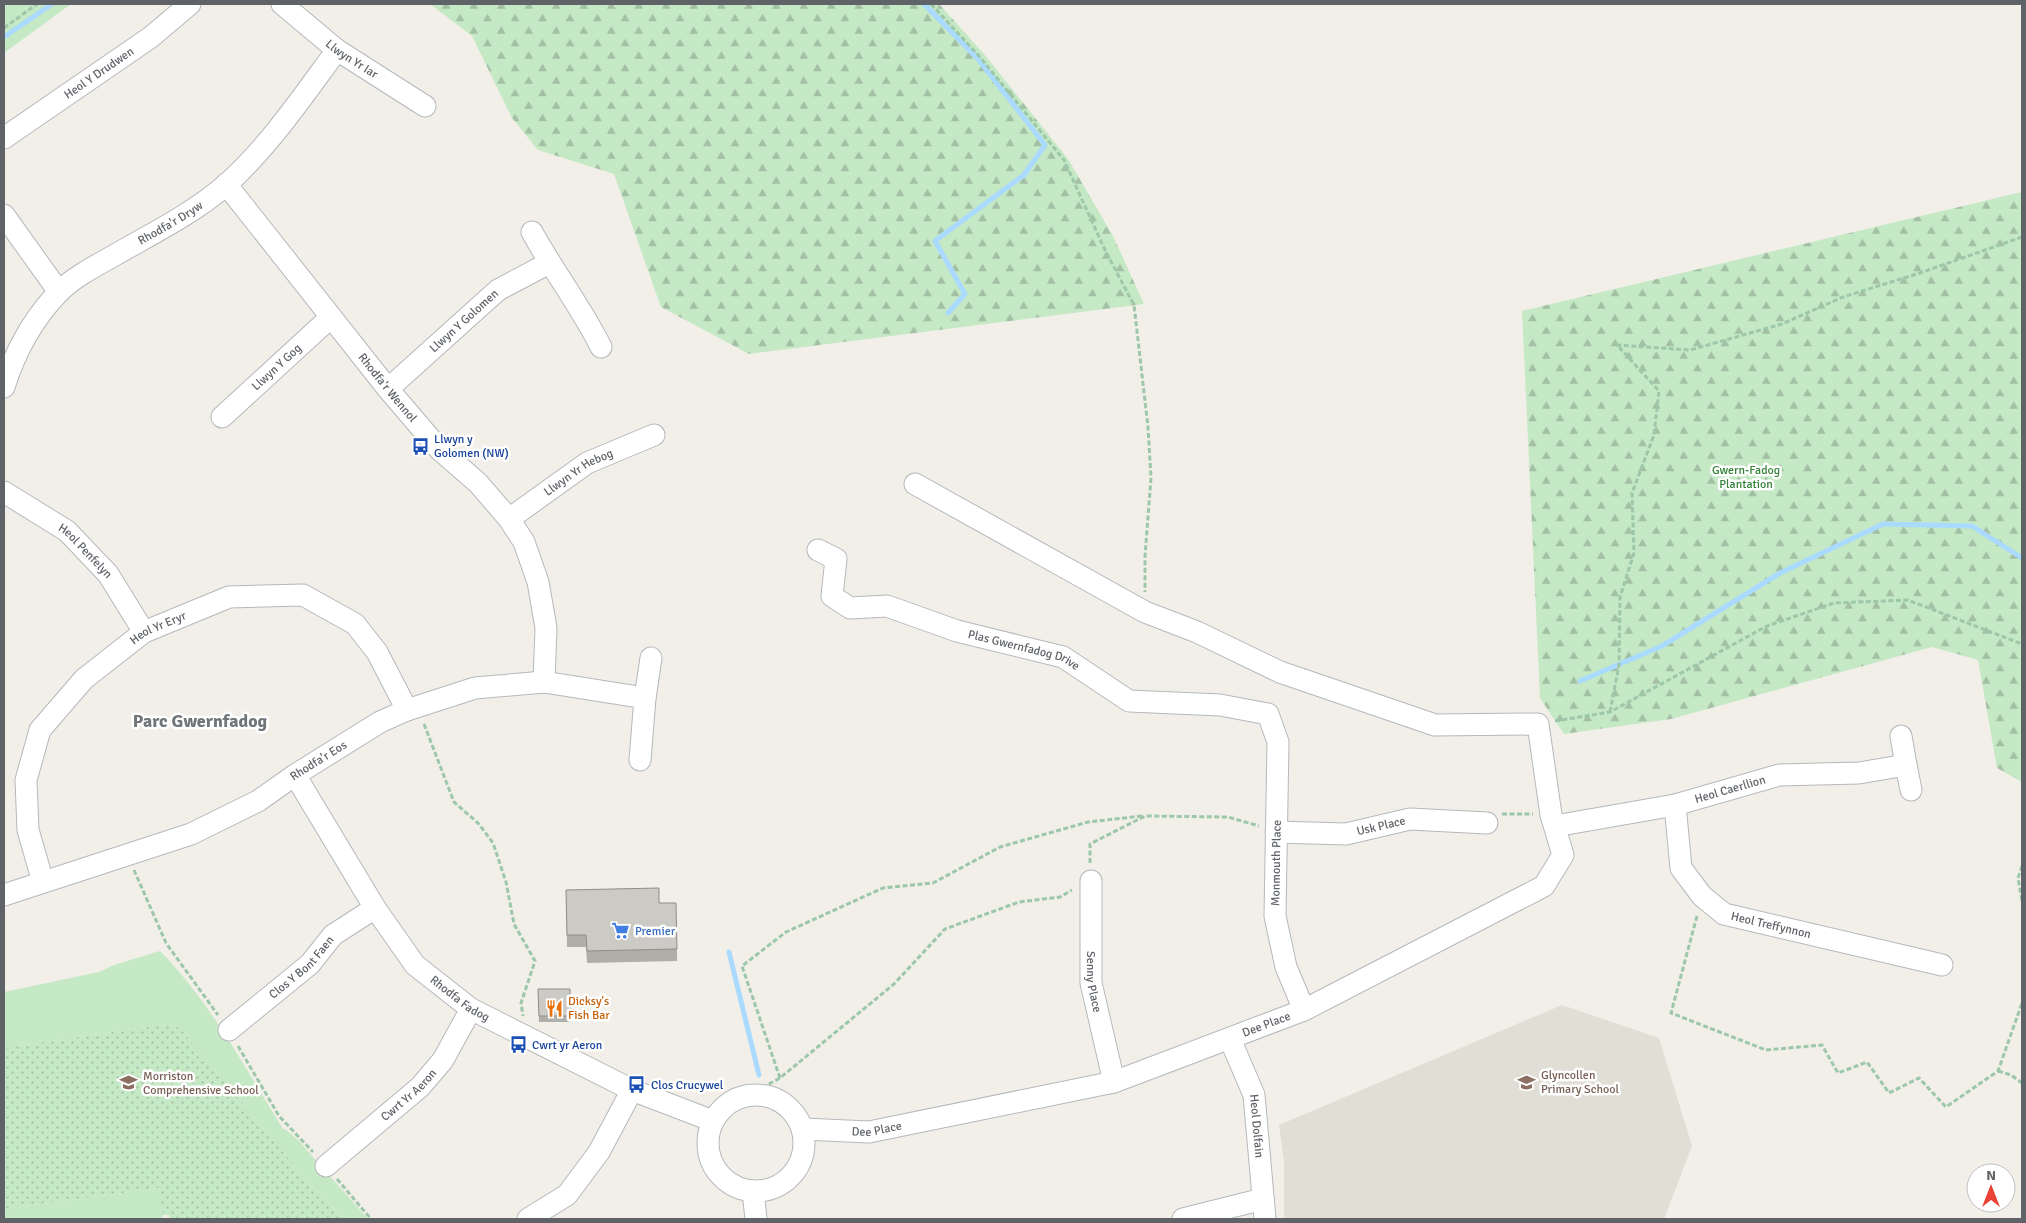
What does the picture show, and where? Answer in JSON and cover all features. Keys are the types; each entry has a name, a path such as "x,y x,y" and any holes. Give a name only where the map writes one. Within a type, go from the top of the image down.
{"street":[{"name":"Heol Y Drudwen","path":"4,138 151,37 190,4"},
{"name":"Llwyn Yr Iar","path":"282,4 337,50 425,106"},
{"name":"Rhodfa'r Dryw","path":"4,387 12,361 33,323 59,292 98,265 183,217 226,184 279,129 337,50"},
{"name":"Rhodfa'r Wennol","path":"226,184 388,389 440,450 478,484 509,519 524,542 538,582 546,628 544,682"},
{"path":"4,215 59,292"},
{"path":"532,232 549,263 586,319 601,347"},
{"name":"Llwyn Y Golomen","path":"388,389 498,290 549,263"},
{"name":"Llwyn Y Gog","path":"222,417 331,316"},
{"name":"Llwyn Yr Hebog","path":"509,519 587,463 654,435"},
{"path":"915,484 1144,612 1196,632 1280,672 1435,725 1538,724"},
{"name":"Heol Penfelyn","path":"4,492 23,502 67,532 108,574 144,632"},
{"name":"Plas Gwernfadog Drive","path":"818,550 836,559 832,596 850,608 887,606 957,631 1063,657 1129,701 1220,705 1268,714"},
{"name":"Heol Yr Eryr","path":"43,882 28,830 26,780 40,730 84,679 144,632 229,597 303,595 355,624 377,652 412,709"},
{"path":"640,760 645,698 651,658"},
{"name":"Rhodfa'r Eos","path":"4,895 191,834 258,801 295,775 380,722 475,688 544,682 645,698"},
{"name":"Monmouth Place","path":"1268,714 1278,742 1275,916 1286,967 1304,1010"},
{"name":"Dee Place","path":"802,1129 869,1132 1114,1082 1304,1010 1544,886 1563,855 1553,820 1538,724"},
{"path":"1901,736 1911,790"},
{"name":"Heol Caerllion","path":"1553,820 1675,805 1779,775 1859,774 1906,765"},
{"name":"Rhodfa Fadog","path":"295,775 375,908 414,964 472,1009 632,1090 713,1121"},
{"name":"Heol Treffynnon","path":"1675,805 1682,868 1702,896 1724,914 1942,964"},
{"name":"Usk Place","path":"1276,832 1346,834 1410,819 1487,823"},
{"name":"Senny Place","path":"1091,881 1091,983 1114,1082"},
{"name":"Clos Y Bont Faen","path":"229,1030 310,964 333,935 375,908"},
{"name":"Cwrt Yr Aeron","path":"326,1166 420,1087 443,1060 472,1009"},
{"name":"Heol Dolfain","path":"1230,1038 1254,1096 1264,1209"},
{"path":"528,1219 567,1195 599,1152 632,1090"},
{"path":"749,1095 766,1096 787,1106 798,1118 802,1129 805,1145 799,1167 788,1180 773,1188 753,1191 737,1187 723,1178 712,1162 708,1145 713,1121 723,1108 737,1099 749,1095"},
{"path":"753,1191 756,1219"},
{"path":"1183,1219 1264,1209"}],"path":[{"path":"4,28 37,4"},
{"path":"931,4 979,56 1064,160 1105,250 1134,305 1148,427 1151,478 1145,556 1144,584 1146,598 1144,612"},
{"path":"1610,712 1619,665 1620,596 1634,553 1632,493 1654,435 1659,391 1617,345 1690,350 1782,324 1843,297 1920,273 2022,237"},
{"path":"1538,724 1610,712 1767,626 1834,603 1908,600 2022,644"},
{"path":"412,709 454,802 479,824 494,843 506,882 514,924 535,961 521,1003 527,1037"},
{"path":"1487,823 1494,814 1553,820"},
{"path":"780,1078 742,966 786,932 883,888 933,883 1000,847 1088,822 1145,816 1228,817 1276,832"},
{"path":"749,1095 780,1078 894,984 945,929 1019,902 1060,897 1091,881 1090,844 1145,816"},
{"path":"2022,866 2018,878 2022,902"},
{"path":"1702,896 1672,1014 1766,1050 1822,1045 1838,1073 1867,1062 1890,1093 1919,1078 1946,1107 1998,1071 2022,1003"},
{"path":"1998,1071 2011,1075 2022,1083"}],"shaded area":[{"name":"Glyncollen Primary School","path":"1562,1005 1659,1038 1692,1146 1664,1219 1284,1219 1284,1162 1279,1125"}],"green space":[{"path":"4,4 71,4 4,53"},
{"path":"430,4 939,4 984,54 1068,159 1113,236 1144,304 749,354 661,307 614,174 538,150 512,118 472,36"},
{"name":"Gwern-Fadog Plantation","path":"2022,192 2022,782 1997,768 1978,660 1932,647 1671,719 1564,734 1540,698 1522,311"},
{"path":"160,951 211,1014 283,1129 298,1140 368,1219 346,1219 322,1199 180,1028 168,1024 4,1048 4,992 99,972 114,965"},
{"name":"Morriston Comprehensive School","path":"168,1024 180,1028 322,1199 346,1219 170,1219 169,1215 163,1215 159,1188 4,1209 4,1048"},
{"path":"160,1188 163,1215 161,1219 4,1219 4,1209"}],"building":[{"name":"Premier","path":"659,888 659,903 676,903 677,949 587,951 586,935 567,935 566,890"},
{"name":"Dicksy's Fish Bar","path":"538,989 570,989 570,1016 539,1016"}],"waterway":[{"path":"4,37 52,4"},
{"path":"924,4 978,59 1045,145 1024,175 935,241 965,294 948,313"},
{"path":"1580,681 1662,646 1780,573 1883,524 1972,526 2022,558"},
{"path":"729,952 759,1075"}],"place":[{"name":"Llwyn y Golomen (NW)","path":"420,446"},
{"name":"Premier","path":"621,931"},
{"name":"Dicksy's Fish Bar","path":"554,1008"},
{"name":"Cwrt yr Aeron","path":"518,1045"},
{"name":"Glyncollen Primary School","path":"1527,1082"},
{"name":"Morriston Comprehensive School","path":"129,1083"},
{"name":"Clos Crucywel","path":"637,1085"}],"district":[{"name":"Parc Gwernfadog","path":"200,721"}]}
